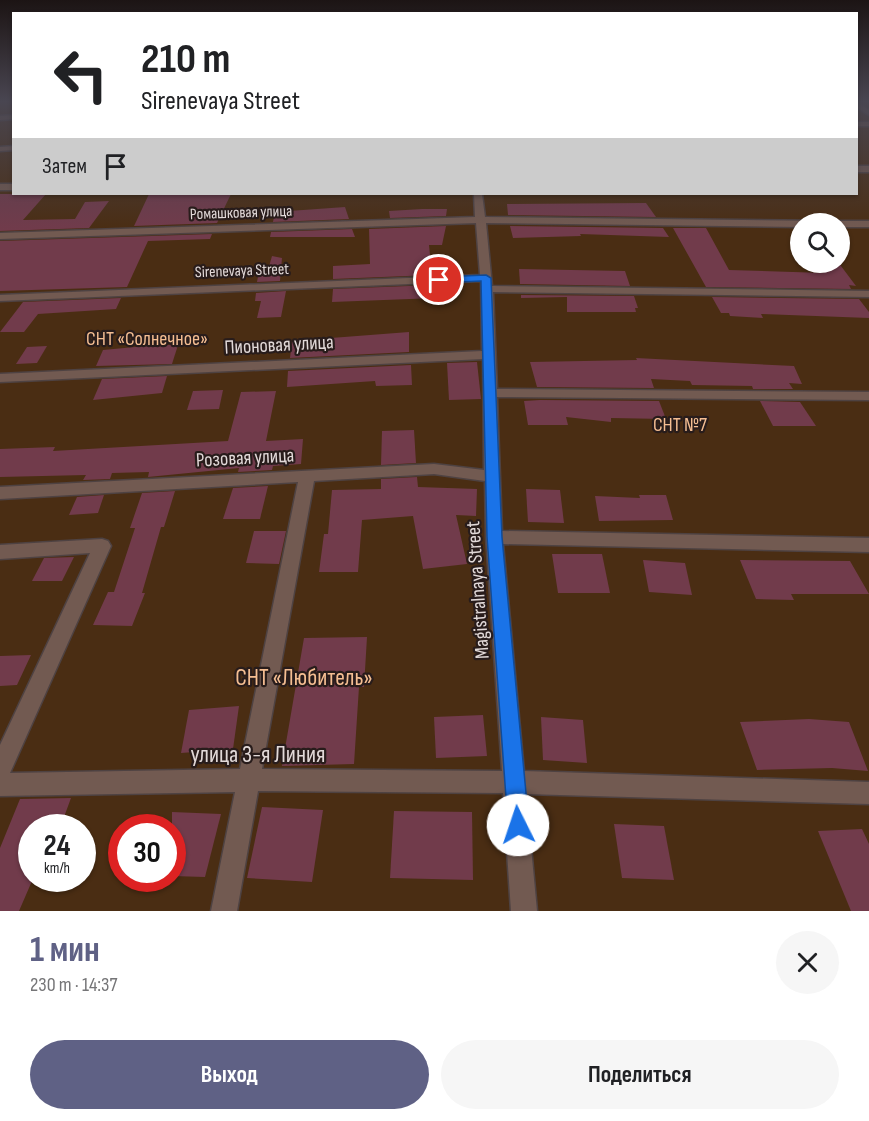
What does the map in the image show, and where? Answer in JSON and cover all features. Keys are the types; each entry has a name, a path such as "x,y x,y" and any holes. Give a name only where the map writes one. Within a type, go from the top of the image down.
{"street":[{"name":"Magistralnaya Street","path":"478,195 486,283 494,537 524,911"},
{"name":"Ромашковая улица","path":"0,236 482,220 790,224"},
{"path":"850,224 869,224"},
{"name":"Sirenevaya Street","path":"0,298 486,283 869,294"},
{"name":"Пионовая улица","path":"0,378 488,355"},
{"path":"490,393 869,396"},
{"name":"Розовая улица","path":"0,493 434,469 492,476"},
{"path":"224,911 306,476"},
{"path":"494,537 869,545"},
{"path":"0,552 102,546 7,740 0,770"},
{"name":"улица 3-я Линия","path":"0,785 248,780 515,782 869,793"}],"green space":[{"path":"0,145 12,145 12,195 858,195 858,145 869,145 869,911 0,911"}],"building":[{"path":"0,194 45,195 23,220 75,219 85,202 109,201 89,228 0,231"},
{"path":"149,195 231,195 217,223 134,226"},
{"path":"646,203 656,217 508,215 507,204"},
{"path":"345,207 349,219 273,222 275,212"},
{"path":"447,209 446,216 390,218 389,211"},
{"path":"446,226 442,245 429,245 432,275 333,279 333,266 370,264 369,229"},
{"path":"510,226 663,228 669,237 580,234 581,236 513,238"},
{"path":"673,228 706,228 729,270 846,273 856,286 849,285 851,289 706,287"},
{"path":"352,229 355,237 270,237 271,232"},
{"path":"212,234 210,239 148,241 127,287 0,291 0,241"},
{"path":"272,256 282,258 280,281 257,282 259,271 268,270"},
{"path":"519,269 625,271 630,286 520,284"},
{"path":"434,285 436,298 332,302 333,289"},
{"path":"286,291 281,317 257,318 261,301 255,301 256,293"},
{"path":"521,295 634,296 638,308 635,308 636,312 567,312 567,297 521,298"},
{"path":"712,297 859,299 869,312 869,318 761,314 763,318 730,316 729,313 721,313"},
{"path":"121,298 116,309 38,314 24,332 0,332 23,302"},
{"path":"409,332 409,352 290,358 292,341"},
{"path":"178,345 172,364 96,366 103,350"},
{"path":"47,346 37,363 16,364 27,347"},
{"path":"636,358 794,366 802,384 789,383 793,389 753,389 752,386 692,385 690,381 651,379 654,388 537,387 530,362 637,360"},
{"path":"477,362 481,399 449,400 447,363"},
{"path":"411,365 412,385 376,386 375,381 287,387 288,371"},
{"path":"167,376 162,393 93,400 102,379"},
{"path":"223,390 219,409 187,410 193,391"},
{"path":"276,391 266,441 303,439 301,464 273,466 272,470 238,472 239,468 148,477 149,472 112,473 110,479 83,480 86,475 0,477 0,449 55,447 53,451 228,441 241,392"},
{"path":"524,401 659,401 666,419 611,418 611,422 566,417 568,425 528,425"},
{"path":"760,401 800,402 816,426 773,426"},
{"path":"414,430 416,463 381,465 382,431"},
{"path":"417,477 418,487 477,489 476,516 456,515 467,564 423,569 413,516 362,520 358,572 319,572 324,534 328,534 332,490 381,489 381,479"},
{"path":"268,486 260,519 223,519 233,488"},
{"path":"526,489 560,490 564,523 528,522"},
{"path":"175,491 164,527 161,527 142,593 145,593 132,626 93,625 108,592 114,592 135,528 130,528 142,493"},
{"path":"104,495 98,513 69,515 77,497"},
{"path":"639,495 666,495 673,520 599,521 595,496 640,498"},
{"path":"254,531 286,531 279,564 246,563"},
{"path":"552,554 602,554 610,593 558,593"},
{"path":"74,557 62,581 32,581 44,558"},
{"path":"643,560 685,563 692,595 649,592"},
{"path":"740,560 850,561 869,594 791,594 794,600 756,599"},
{"path":"367,637 364,687 359,687 354,764 282,766 304,638"},
{"path":"31,655 17,685 0,686 0,656"},
{"path":"239,706 233,749 181,753 189,710"},
{"path":"483,715 487,756 436,758 434,717"},
{"path":"541,717 583,720 587,763 543,760"},
{"path":"809,719 849,722 868,771 832,768 757,770 740,722"},
{"path":"71,798 65,814 18,814 18,892 27,892 19,911 0,911 0,848 20,799"},
{"path":"262,807 323,810 312,882 247,878"},
{"path":"394,811 472,812 473,880 390,878"},
{"path":"172,812 221,814 205,877 186,876 186,814 172,814"},
{"path":"614,824 664,826 674,880 622,878"},
{"path":"862,829 869,844 869,911 851,911 818,831"}],"route":[{"path":"439,280 486,278 494,537 518,825"}],"park label":[{"name":"СНТ «Солнечное»","path":"147,339"},
{"name":"СНТ №7","path":"680,425"},
{"name":"СНТ «Любитель»","path":"304,677"}]}
